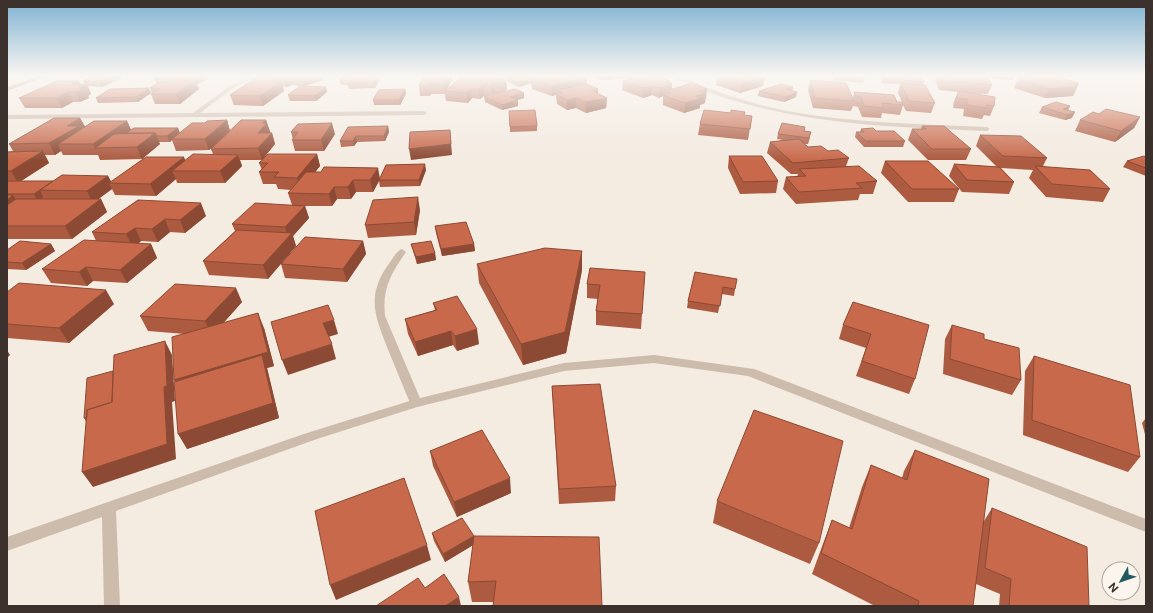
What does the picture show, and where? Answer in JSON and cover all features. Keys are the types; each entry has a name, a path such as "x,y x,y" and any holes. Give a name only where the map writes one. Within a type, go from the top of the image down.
{"street":[{"path":"193,116 210,104"},
{"path":"747,104 763,108 802,114 905,125 987,129"},
{"path":"7,118 424,113"},
{"path":"402,252 389,270 380,290 378,305 380,316 416,403"},
{"path":"7,544 312,436 416,403 572,366 654,359 750,372 1146,526"},
{"path":"109,508 112,606"}],"building":[{"path":"863,104 882,104 884,108 864,106"},
{"path":"967,104 994,104 994,106 987,105 986,108 967,105"},
{"path":"1052,104 1062,104 1070,106 1063,109 1075,112 1067,115 1042,107"},
{"path":"1106,109 1140,117 1121,131 1080,120 1093,112 1099,114"},
{"path":"535,110 537,126 510,127 509,111"},
{"path":"704,110 731,113 731,110 745,112 744,115 752,116 750,129 700,124"},
{"path":"54,118 80,118 67,126 79,126 49,143 9,144"},
{"path":"227,120 205,139 172,139 192,123"},
{"path":"241,120 266,120 262,123 267,123 258,133 272,133 258,148 211,149"},
{"path":"94,121 127,121 93,144 58,144"},
{"path":"332,123 321,140 292,140 298,132 291,132 298,124"},
{"path":"782,123 805,127 804,131 811,132 809,138 778,134"},
{"path":"388,126 384,136 356,136 353,141 340,141 348,127"},
{"path":"922,126 944,126 971,149 932,149 912,129 926,129"},
{"path":"134,128 178,128 167,136 157,136 155,133 126,133"},
{"path":"873,128 876,131 894,131 905,141 866,141 856,132 864,132 861,129"},
{"path":"450,130 451,144 409,149 410,132"},
{"path":"155,133 137,147 95,148 114,134"},
{"path":"980,135 1021,136 1047,158 1003,156"},
{"path":"799,139 808,147 821,146 828,151 838,150 849,158 793,163 770,142"},
{"path":"43,151 11,171 7,171 7,152"},
{"path":"193,154 238,155 220,171 172,171"},
{"path":"268,154 317,154 297,178 274,177 279,172 259,172 268,163 259,163"},
{"path":"729,156 762,156 778,181 743,182"},
{"path":"1144,156 1146,157 1146,168 1127,161"},
{"path":"146,157 184,157 150,184 109,183"},
{"path":"885,161 928,161 959,189 912,189"},
{"path":"425,164 419,180 379,180 386,165"},
{"path":"954,164 999,167 1014,182 967,180"},
{"path":"859,166 877,181 856,183 862,188 799,192 786,177 806,176 799,169"},
{"path":"1035,166 1090,170 1110,189 1052,184"},
{"path":"324,167 378,168 370,180 353,180 348,187 334,187 329,194 288,193 306,172 321,172"},
{"path":"62,175 108,176 87,191 40,190"},
{"path":"53,181 34,194 7,194 7,182"},
{"path":"7,195 13,195 7,200"},
{"path":"418,197 414,222 365,225 373,200"},
{"path":"16,199 101,199 65,226 7,226 7,205"},
{"path":"138,200 201,203 180,220 165,219 152,229 135,228 126,234 92,232"},
{"path":"255,203 305,206 285,227 232,224"},
{"path":"466,222 474,244 441,249 435,226"},
{"path":"237,230 292,233 263,265 203,261"},
{"path":"305,237 363,241 343,269 281,264"},
{"path":"84,240 151,244 120,270 86,267 79,272 42,269"},
{"path":"20,241 51,244 22,263 7,262 7,250"},
{"path":"431,241 435,253 416,257 411,244"},
{"path":"545,248 582,251 565,332 521,344 477,264"},
{"path":"590,268 645,272 642,314 596,311 600,285 587,284"},
{"path":"695,272 737,279 735,289 723,287 720,306 688,301"},
{"path":"19,283 106,290 59,328 7,324 7,292"},
{"path":"175,284 236,288 205,321 140,316"},
{"path":"457,296 477,329 455,336 451,331 415,342 405,319 437,310 433,303"},
{"path":"853,302 929,325 915,379 862,361 871,334 843,325"},
{"path":"328,305 334,320 323,323 332,344 282,360 271,322"},
{"path":"258,313 268,352 174,380 172,337"},
{"path":"952,325 984,334 984,339 1019,348 1021,380 950,359"},
{"path":"165,341 167,386 164,387 167,444 82,472 87,410 112,402 114,355"},
{"path":"262,355 273,403 178,434 174,382"},
{"path":"1034,356 1130,385 1140,457 1032,420"},
{"path":"113,371 112,402 87,410 87,417 84,418 87,378"},
{"path":"600,384 616,486 559,489 552,386"},
{"path":"754,410 843,441 819,543 717,501"},
{"path":"482,430 510,478 454,502 430,451"},
{"path":"915,450 989,479 973,606 918,606 919,601 821,553 832,520 852,529 871,465 907,480"},
{"path":"404,478 427,545 330,585 315,511"},
{"path":"992,508 1087,547 1089,606 1009,606 1011,579 985,568"},
{"path":"462,518 474,536 443,554 432,533"},
{"path":"474,536 599,537 602,606 493,606 496,581 468,582"},
{"path":"444,574 459,597 445,606 376,606 418,578 425,588"}]}
